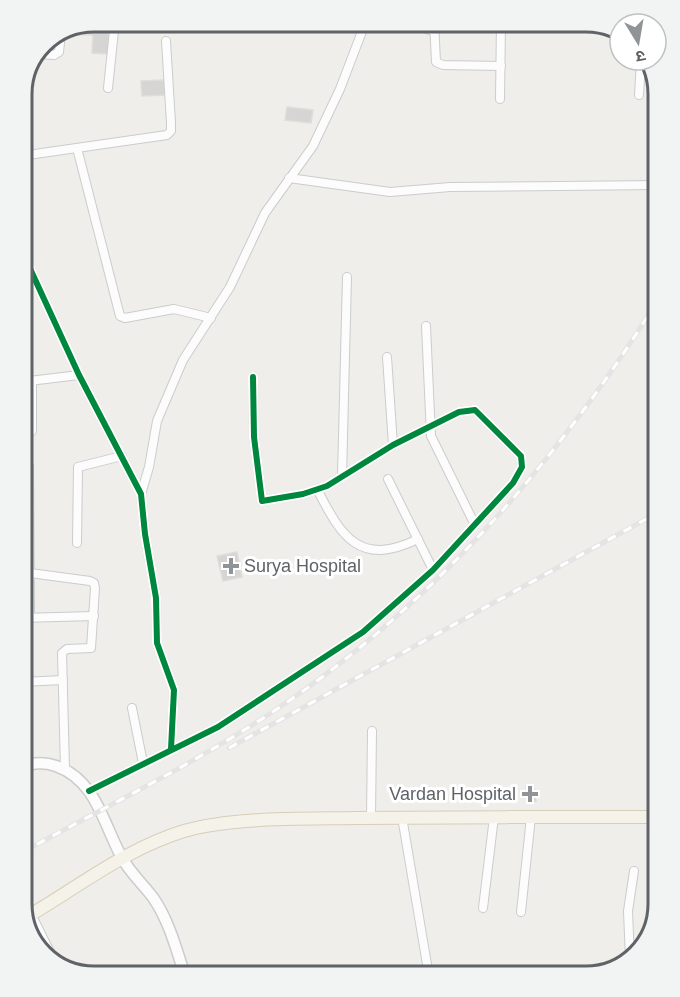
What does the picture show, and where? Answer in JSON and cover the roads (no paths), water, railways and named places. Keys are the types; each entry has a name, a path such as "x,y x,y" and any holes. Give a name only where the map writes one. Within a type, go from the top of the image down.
{"main road":[{"path":"32,913 121,858 157,840 186,831 227,824 371,818 648,817"}],"street":[{"path":"108,88 114,32"},
{"path":"141,494 149,467 157,421 183,360 211,318 246,256 264,213 313,146 361,32"},
{"path":"433,32 436,62 442,65 501,66"},
{"path":"500,99 501,32"},
{"path":"45,55 54,56 59,52 60,41"},
{"path":"32,154 167,135 171,131 166,41"},
{"path":"639,95 640,72"},
{"path":"77,148 120,316 125,318 174,309 211,318"},
{"path":"289,178 390,192 450,187 648,185"},
{"path":"32,273 79,375 141,494 145,534 156,597 156,643 174,690 171,748"},
{"path":"342,476 347,277"},
{"path":"426,326 431,436 475,525"},
{"path":"387,357 393,445"},
{"path":"32,431 32,381 79,375"},
{"path":"89,791 171,748 218,727 363,632 433,570 517,477 522,467 521,456 475,410 459,412 393,445 317,489 262,501 254,437 253,377"},
{"path":"77,543 78,467 122,456"},
{"path":"388,479 433,570"},
{"path":"317,489 336,525 354,544 370,551 386,551 418,539"},
{"path":"32,573 94,583 91,648 63,650 64,770"},
{"path":"32,618 94,616"},
{"path":"32,681 63,680"},
{"path":"132,708 143,764"},
{"path":"371,818 372,731"},
{"path":"32,763 45,763 64,770 89,791 104,816 121,858 156,901 181,965"},
{"path":"483,908 494,817"},
{"path":"521,912 531,817"},
{"path":"402,818 427,966"},
{"path":"630,947 628,911 634,871"}],"railway":[{"path":"32,847 183,766 246,729 335,668 389,623 441,575 536,471 580,415 648,315"},
{"path":"229,748 648,518"}],"place":[{"name":"Surya Hospital","path":"231,566"},
{"name":"Vardan Hospital","path":"530,794"}]}
